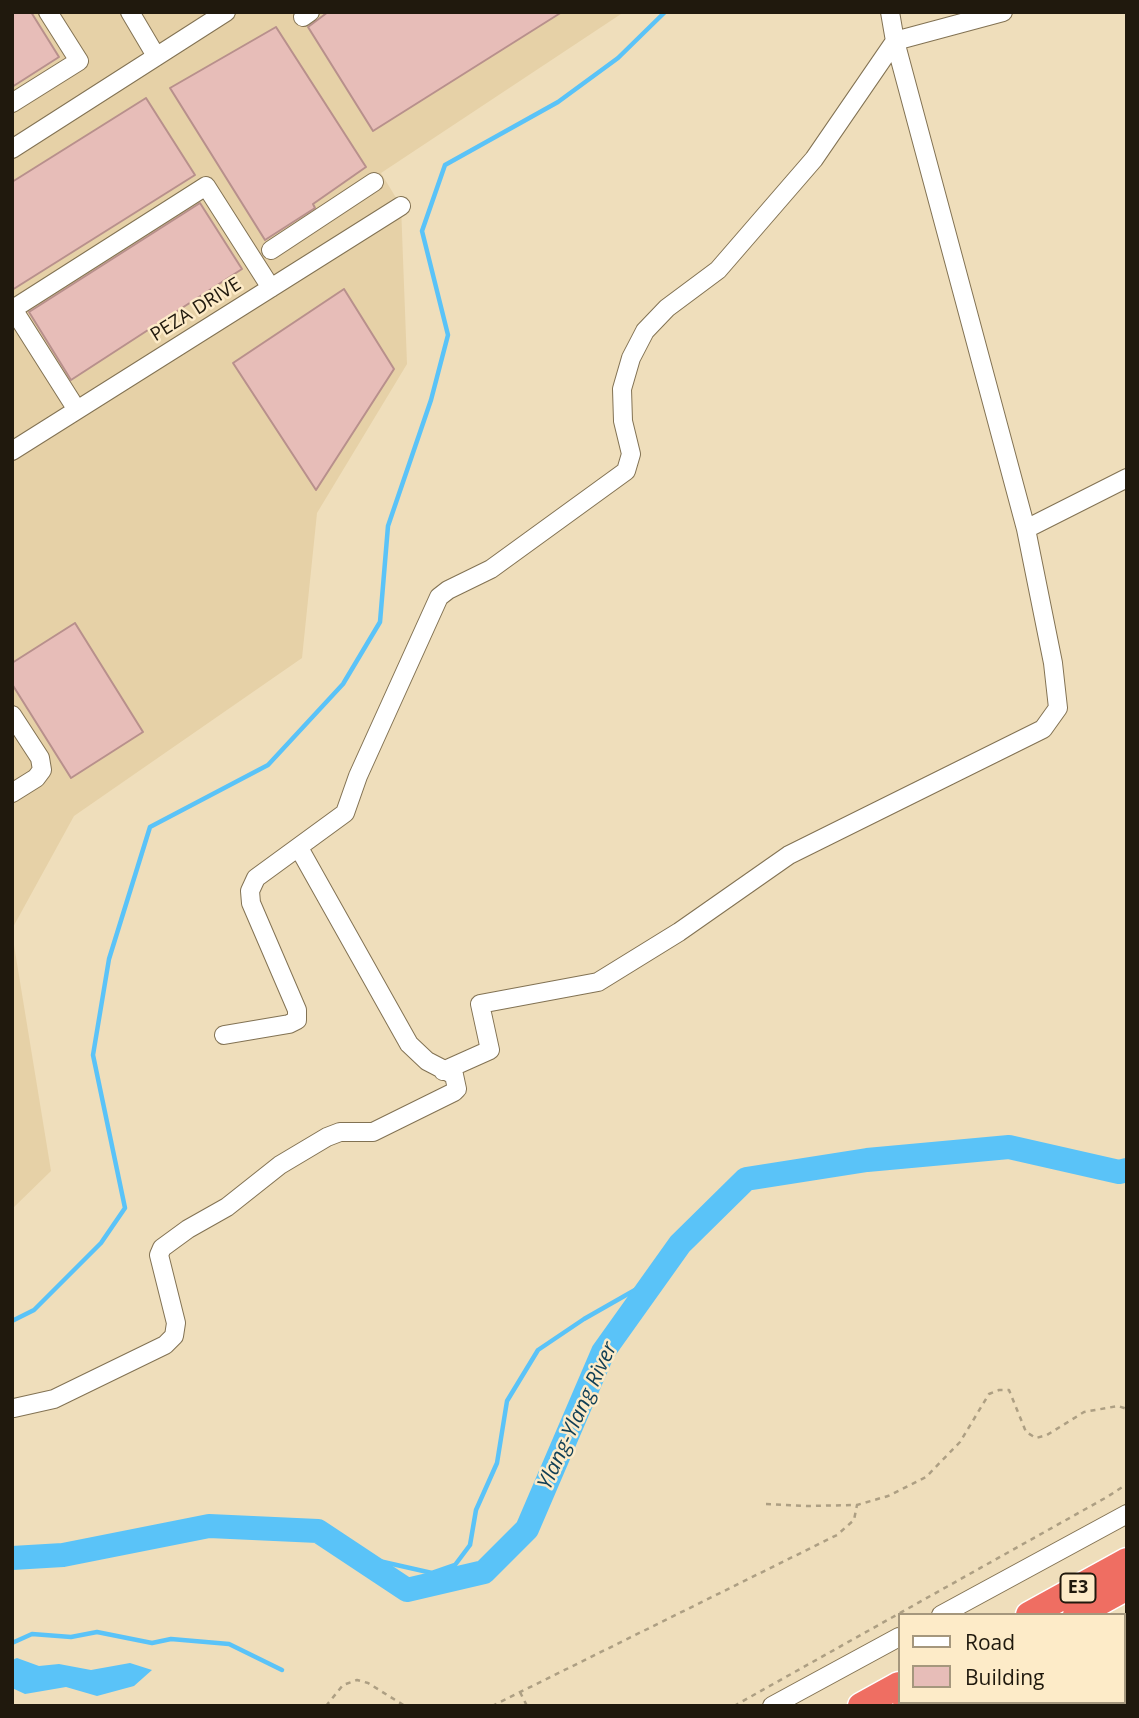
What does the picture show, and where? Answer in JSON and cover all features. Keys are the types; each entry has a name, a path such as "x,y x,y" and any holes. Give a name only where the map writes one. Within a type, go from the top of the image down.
{"highway":[{"name":"E3","path":"1033,1613 1127,1561"},
{"name":"E3","path":"1080,1613 1127,1587"},
{"path":"861,1706 898,1686"}],"street":[{"path":"12,103 79,61 48,12"},
{"path":"130,12 156,57"},
{"path":"12,149 226,12"},
{"path":"443,1071 490,1050 480,1004 598,982 679,932 789,855 1043,729 1058,708 1053,663 1026,529 895,40 890,12"},
{"path":"224,1035 289,1024 297,1020 297,1010 251,902 250,891 256,878 345,813 358,776 439,597 491,569 626,471 631,454 623,421 622,389 631,358 645,331 667,308 718,270 814,159 895,40 1003,12"},
{"path":"271,250 374,183"},
{"path":"77,410 13,309 206,186 271,288"},
{"name":"PEZA DRIVE","path":"12,451 401,206"},
{"path":"331,211 349,239"},
{"path":"1026,529 1127,478"},
{"path":"12,715 40,758 42,770 36,778 12,793"},
{"path":"14,1408 54,1399 165,1345 174,1336 176,1324 159,1255 162,1248 188,1229 228,1207 280,1165 327,1137 340,1132 373,1132 457,1089 454,1075 427,1061 409,1044 299,848"},
{"path":"945,1613 1127,1514"},
{"path":"772,1706 898,1638"}],"path":[{"path":"766,1504 858,1504 888,1496 926,1477 960,1442 989,1394 999,1390 1009,1390 1027,1432 1036,1438 1047,1435 1084,1412 1118,1406 1127,1409"},
{"path":"900,1613 1127,1484"},
{"path":"492,1706 837,1535 855,1520 858,1504"},
{"path":"734,1706 898,1614"},
{"path":"326,1706 343,1685 357,1680 368,1683 405,1706"},
{"path":"520,1692 527,1706"}],"shaded area":[{"path":"12,12 624,12 381,173 401,206 407,364 317,513 302,658 74,816 12,929"},
{"path":"12,933 51,1171 12,1209"}],"water":[{"path":"17,1658 39,1666 59,1664 91,1670 130,1663 152,1670 134,1686 97,1696 66,1687 25,1694 12,1688 12,1660"}],"building":[{"path":"12,12 31,12 59,57 12,87"},
{"path":"328,12 562,12 373,131 308,27"},
{"path":"276,27 366,167 313,204 315,208 265,240 170,88"},
{"path":"146,98 195,175 12,290 12,182"},
{"path":"200,203 242,269 71,380 29,312"},
{"path":"344,289 394,369 316,490 233,363"},
{"path":"75,623 143,732 71,778 12,684 12,663"}],"waterway":[{"path":"12,1321 34,1310 101,1243 125,1208 93,1055 109,959 150,827 268,765 343,684 380,622 388,526 431,400 448,335 422,231 445,165 558,102 618,58 665,12"},
{"name":"Ylang-Ylang River","path":"12,1558 63,1555 209,1526 318,1531 407,1590 484,1572 527,1529 603,1352 680,1244 746,1179 867,1160 1009,1147 1119,1172 1127,1170"},
{"path":"357,1556 432,1573 455,1565 470,1545 476,1510 497,1463 507,1401 538,1350 584,1319 656,1278"},
{"path":"12,1643 32,1634 71,1637 97,1632 152,1643 171,1639 229,1644 282,1670"}]}
